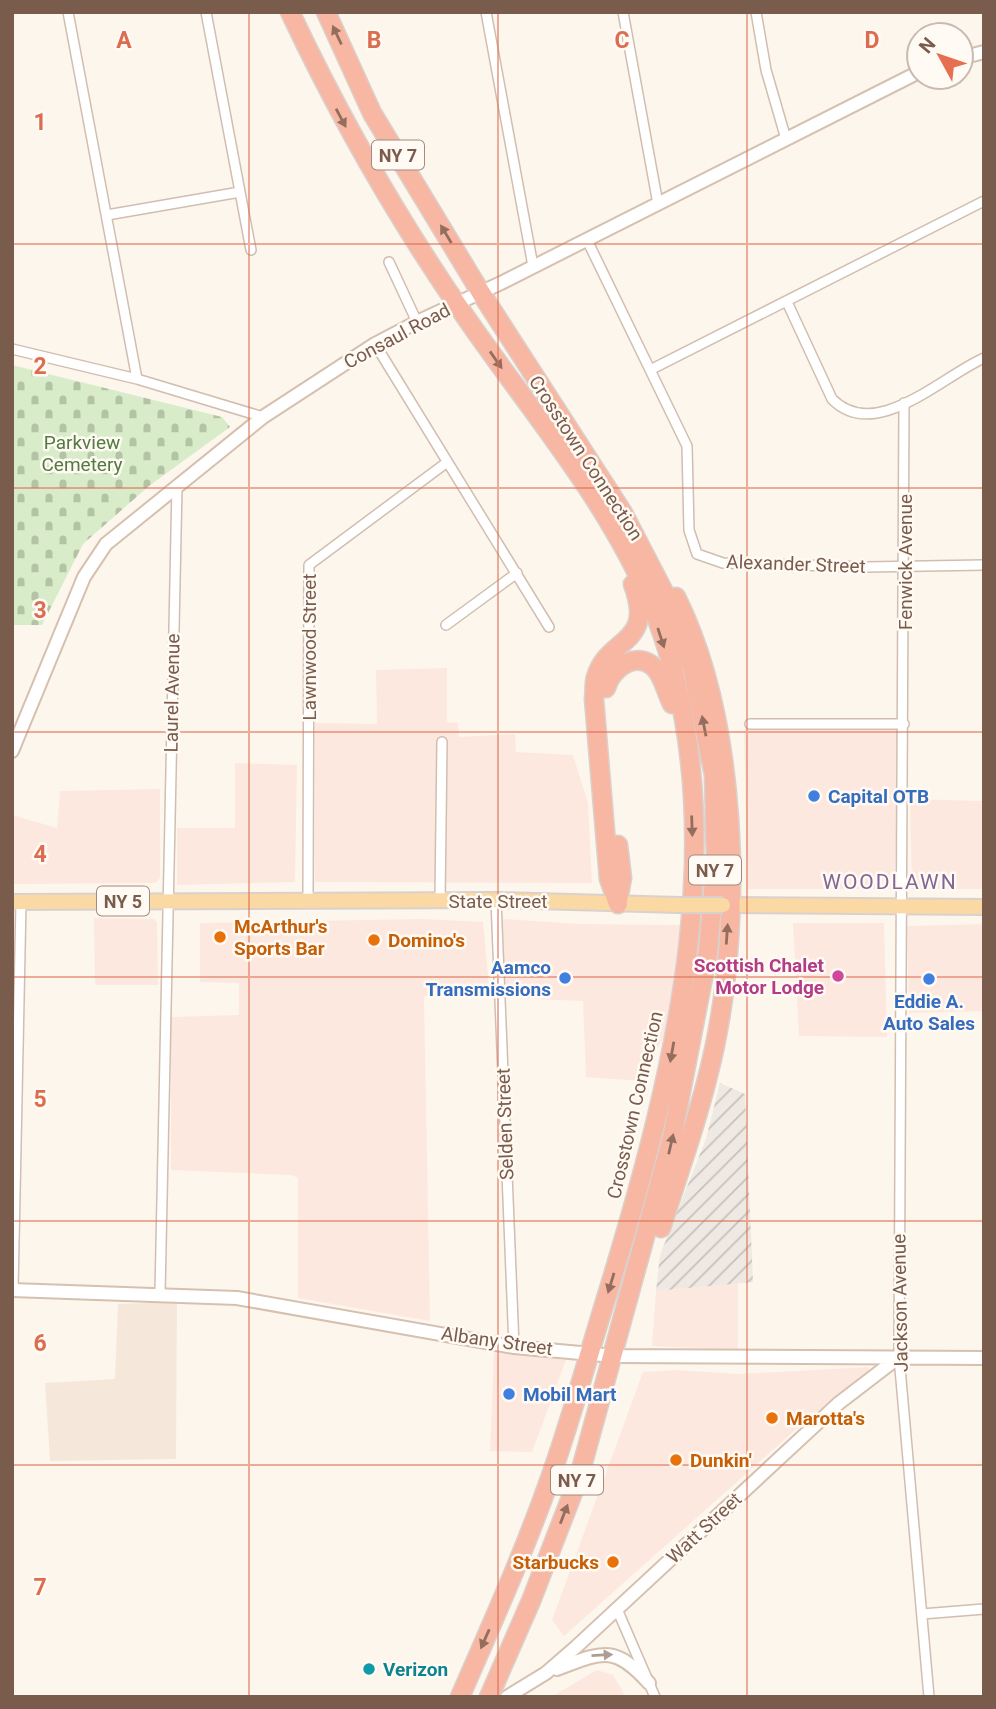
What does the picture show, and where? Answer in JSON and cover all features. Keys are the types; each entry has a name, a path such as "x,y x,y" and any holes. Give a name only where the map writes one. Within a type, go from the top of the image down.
{"highway":[{"name":"Crosstown Connection","path":"290,12 338,114 398,217 613,531 649,600 675,678 690,771 693,872 683,983 672,1056 659,1110 590,1352 553,1469 510,1582 460,1697"},
{"name":"Crosstown Connection","path":"326,12 372,113 481,293 623,513 664,592 693,671 714,775 716,859 708,952 672,1138 622,1329 579,1477 531,1601 489,1697"},
{"path":"622,1329 643,1284 701,1106 715,1046 723,988 729,812 719,726 687,618 667,578 623,513"},
{"path":"613,531 636,592 639,617 632,637 612,654 597,676 594,699 609,879 618,904"},
{"path":"618,904 622,878 603,700 614,670 625,662 635,661 657,670 684,733"}],"main road":[{"name":"State Street","path":"17,902 496,900 680,905 984,907"}],"street":[{"path":"68,12 137,379"},
{"path":"206,12 251,250"},
{"path":"486,12 533,267"},
{"path":"623,12 658,204"},
{"path":"756,12 769,81 786,139"},
{"name":"Consaul Road","path":"12,751 84,577 106,544 263,417 374,344 481,293 905,79"},
{"path":"107,215 240,192"},
{"path":"652,369 984,201"},
{"name":"Alexander Street","path":"587,240 652,369 687,446 690,530 697,554 723,563 984,565"},
{"path":"388,262 417,322"},
{"path":"787,302 832,399 841,408 870,416 885,414 984,358"},
{"path":"374,344 548,627"},
{"path":"12,349 137,379 263,417"},
{"name":"Fenwick Avenue","path":"901,908 904,890 904,403"},
{"name":"Lawnwood Street","path":"309,901 309,565 446,463"},
{"name":"Laurel Avenue","path":"160,1294 177,484"},
{"path":"446,625 517,573"},
{"path":"750,724 904,724"},
{"path":"440,901 442,742"},
{"name":"Selden Street","path":"496,900 514,1347"},
{"path":"13,1290 17,902"},
{"name":"Jackson Avenue","path":"901,908 899,1357 929,1697"},
{"name":"Albany Street","path":"13,1290 237,1298 514,1347 614,1356 984,1358"},
{"name":"Watt Street","path":"507,1697 546,1673 839,1403 899,1357"},
{"path":"617,1609 655,1697"},
{"path":"922,1614 984,1609"},
{"path":"546,1673 598,1653 608,1653 620,1656 649,1683"}],"shaded area":[{"path":"447,668 447,722 458,723 459,737 515,734 516,752 573,755 588,803 592,883 315,882 315,723 377,724 376,670"},
{"path":"744,729 900,730 894,889 747,889"},
{"path":"235,763 297,765 295,882 177,885 177,828 235,828"},
{"path":"160,789 160,878 155,883 12,884 12,815 57,828 60,791"},
{"path":"910,799 984,801 984,889 912,889"},
{"path":"94,918 154,919 157,923 158,985 95,985"},
{"path":"422,919 483,922 490,997 424,996 430,1321 298,1298 298,1178 291,1175 171,1170 171,1017 239,1015 239,983 200,982 200,923"},
{"path":"503,919 580,924 680,925 667,1029 642,1081 586,1077 583,1001 505,998"},
{"path":"793,923 884,923 887,1037 799,1036"},
{"path":"984,924 984,1011 909,1013 907,926"},
{"path":"720,1083 745,1094 753,1282 656,1291 660,1255 706,1139"},
{"path":"738,1283 738,1350 652,1346 656,1291"},
{"path":"177,1302 176,1459 50,1461 45,1383 115,1379 118,1304"},
{"path":"494,1351 566,1360 532,1452 490,1451"},
{"path":"869,1367 870,1371 804,1422 564,1636 552,1620 643,1372 675,1370 739,1374"},
{"path":"597,1670 613,1675 626,1697 551,1697"}],"green space":[{"name":"Parkview Cemetery","path":"12,365 222,417 230,427 149,486 83,544 42,625 12,625"}],"place":[{"name":"Capital OTB","path":"814,796"},
{"name":"McArthur's Sports Bar","path":"220,937"},
{"name":"Domino's","path":"374,940"},
{"name":"Scottish Chalet Motor Lodge","path":"838,976"},
{"name":"Aamco Transmissions","path":"565,978"},
{"name":"Eddie A. Auto Sales","path":"929,979"},
{"name":"Mobil Mart","path":"509,1394"},
{"name":"Marotta's","path":"772,1418"},
{"name":"Dunkin'","path":"676,1460"},
{"name":"Starbucks","path":"613,1562"},
{"name":"Verizon","path":"369,1669"}],"district":[{"name":"WOODLAWN","path":"890,882"}]}
